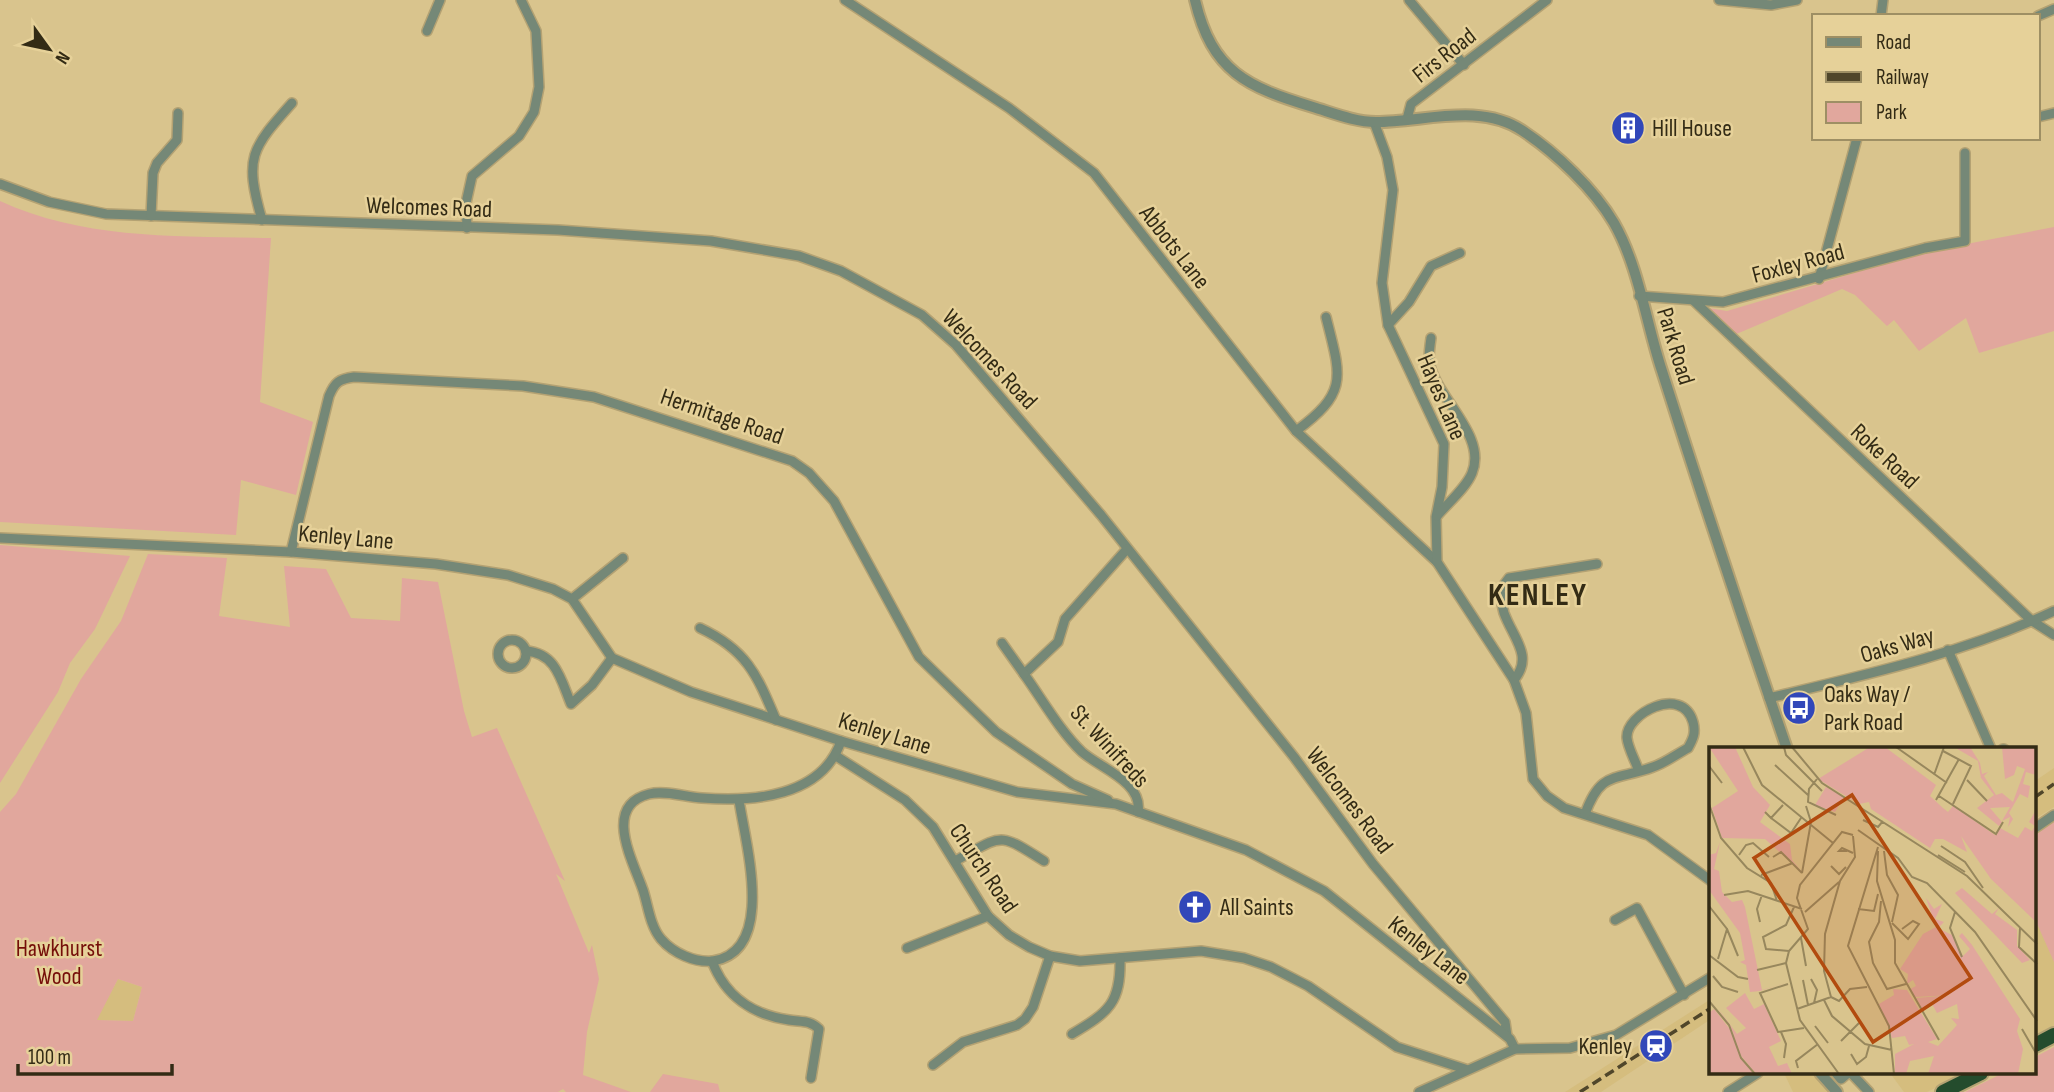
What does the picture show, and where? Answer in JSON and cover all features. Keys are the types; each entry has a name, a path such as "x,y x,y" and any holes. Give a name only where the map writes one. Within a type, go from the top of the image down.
{"highway":[{"path":"2036,1044 2054,1035"},
{"path":"1943,1092 1979,1074"}],"street":[{"path":"428,31 440,0"},
{"path":"467,228 466,203 472,176 519,136 534,112 539,87 536,31 521,0"},
{"name":"Abbots Lane","path":"845,0 1009,108 1094,173 1296,431 1437,562"},
{"path":"1195,0 1208,42 1223,64 1241,79 1285,99 1374,122"},
{"path":"1409,0 1464,65"},
{"name":"Firs Road","path":"1407,119 1411,104 1547,0"},
{"path":"1719,0 1770,5 1797,0"},
{"path":"262,220 254,193 254,151 260,139 292,103"},
{"path":"151,216 153,173 157,163 177,140 178,113"},
{"name":"Park Road","path":"1374,122 1454,115 1486,118 1522,130 1578,179 1613,222 1626,250 1786,747"},
{"name":"Hayes Lane","path":"1374,122 1387,157 1393,190 1382,283 1388,325 1444,444 1442,487 1436,517 1437,562"},
{"path":"1819,279 1856,140"},
{"name":"Foxley Road","path":"1639,296 1723,303 1819,279 1924,248 1965,241 1965,153"},
{"name":"Welcomes Road","path":"0,184 65,206 106,214 597,232 710,241 799,256 841,271 922,315 940,329 1127,548 1294,757 1373,864 1505,1022 1507,1036"},
{"path":"1388,325 1409,302 1431,266 1460,253"},
{"name":"Roke Road","path":"1694,301 2032,621 2054,635"},
{"path":"1296,431 1325,408 1337,384 1338,364 1326,317"},
{"path":"1431,338 1429,361 1443,394 1466,426 1474,457 1472,474 1436,517"},
{"name":"Hermitage Road","path":"291,552 328,396 334,384 341,379 523,386 625,404 774,452 809,473 834,501 919,657 996,732 1072,784 1116,804"},
{"name":"Kenley Lane","path":"0,538 291,552 436,564 508,575 553,589 572,599"},
{"path":"1024,674 1058,642 1065,619 1127,548"},
{"path":"526,651 536,652 556,667 571,704 592,685 612,658 572,599 623,558"},
{"path":"1437,562 1514,680 1526,713 1533,779 1548,796 1564,808 1648,835 1709,880"},
{"path":"1514,680 1522,670 1524,655 1504,612 1500,590 1509,578 1597,564"},
{"name":"Oaks Way","path":"1769,698 1879,671 1948,650 2054,611"},
{"path":"700,628 725,639 756,673 776,720"},
{"name":"St. Winifreds","path":"1002,643 1081,751 1112,771 1136,796 1138,812"},
{"path":"1948,650 1990,747"},
{"name":"Kenley Lane","path":"612,658 691,692 841,741 1017,792 1116,804 1247,850 1324,891 1507,1036 1515,1049"},
{"path":"1585,814 1597,786 1638,769 1652,768 1688,748 1695,730 1689,710 1670,702 1635,719 1626,736 1638,769"},
{"path":"739,800 753,896 744,940 726,957 712,961 687,957 660,938 628,853 624,821 632,803 649,794 739,800 796,788 819,776 836,756 841,741"},
{"name":"Church Road","path":"836,756 905,800 933,827 988,916 1009,935 1049,956 1080,961 1201,951 1222,953 1271,967 1336,1003 1397,1047 1465,1069"},
{"path":"2036,827 2054,815"},
{"path":"955,861 995,839 1010,839 1044,861"},
{"path":"1615,920 1637,908 1684,995"},
{"path":"906,948 988,916"},
{"path":"933,1065 963,1042 1017,1025 1024,1019 1033,1007 1049,956"},
{"path":"1072,1034 1100,1018 1114,1000 1121,984 1120,958"},
{"path":"712,961 718,976 745,1006 769,1016 808,1021 819,1030 811,1078"},
{"path":"1419,1092 1465,1069 1515,1049 1558,1049 1590,1044 1616,1035 1709,979"},
{"path":"1728,1092 1756,1074"},
{"path":"1821,1074 1837,1092"},
{"path":"1851,1074 1869,1092"}],"shaded area":[{"path":"2054,768 2054,807 2036,818 2036,780"},
{"path":"2036,920 2054,961 2054,1029 2036,1038"},
{"path":"118,979 142,987 133,1021 96,1020"},
{"path":"1709,1000 1709,1020 1601,1092 1565,1092"},
{"path":"1784,1074 1818,1074 1835,1092 1793,1092"},
{"path":"1891,1074 1964,1074 1927,1092 1904,1092"}],"green space":[{"path":"0,201 32,214 99,229 167,236 271,238 260,402 313,422 296,495 241,480 236,535 0,522"},
{"path":"2054,227 2054,331 1979,353 1966,318 1919,351 1894,320 1887,326 1855,295 1842,289 1734,335 1702,307 1727,311 1925,252"},
{"path":"0,545 130,556 95,629 70,663 58,692 0,783"},
{"name":"Hawkhurst Wood","path":"148,554 227,558 219,616 290,627 284,566 326,569 351,618 400,621 402,578 438,582 464,711 472,737 497,728 565,881 556,874 589,953 592,945 599,979 587,1032 583,1075 631,1092 566,1092 563,1089 558,1092 0,1092 0,812 16,794 81,679 121,621","holes":["118,979 142,987 133,1021 97,1020"]},
{"path":"2054,822 2054,962 2036,921 2036,834"},
{"path":"2054,1047 2054,1092 1965,1092 2001,1074 2036,1074 2036,1056"},
{"path":"663,1074 718,1084 720,1092 650,1092"}],"railway":[{"path":"2036,796 2054,784"},
{"path":"1580,1092 1709,1009"}],"place":[{"name":"Hill House","path":"1628,128"},
{"name":"Oaks Way / Park Road","path":"1799,708"},
{"name":"All Saints","path":"1195,907"},
{"name":"Kenley","path":"1656,1046"}],"district":[{"name":"KENLEY","path":"1538,594"}]}
